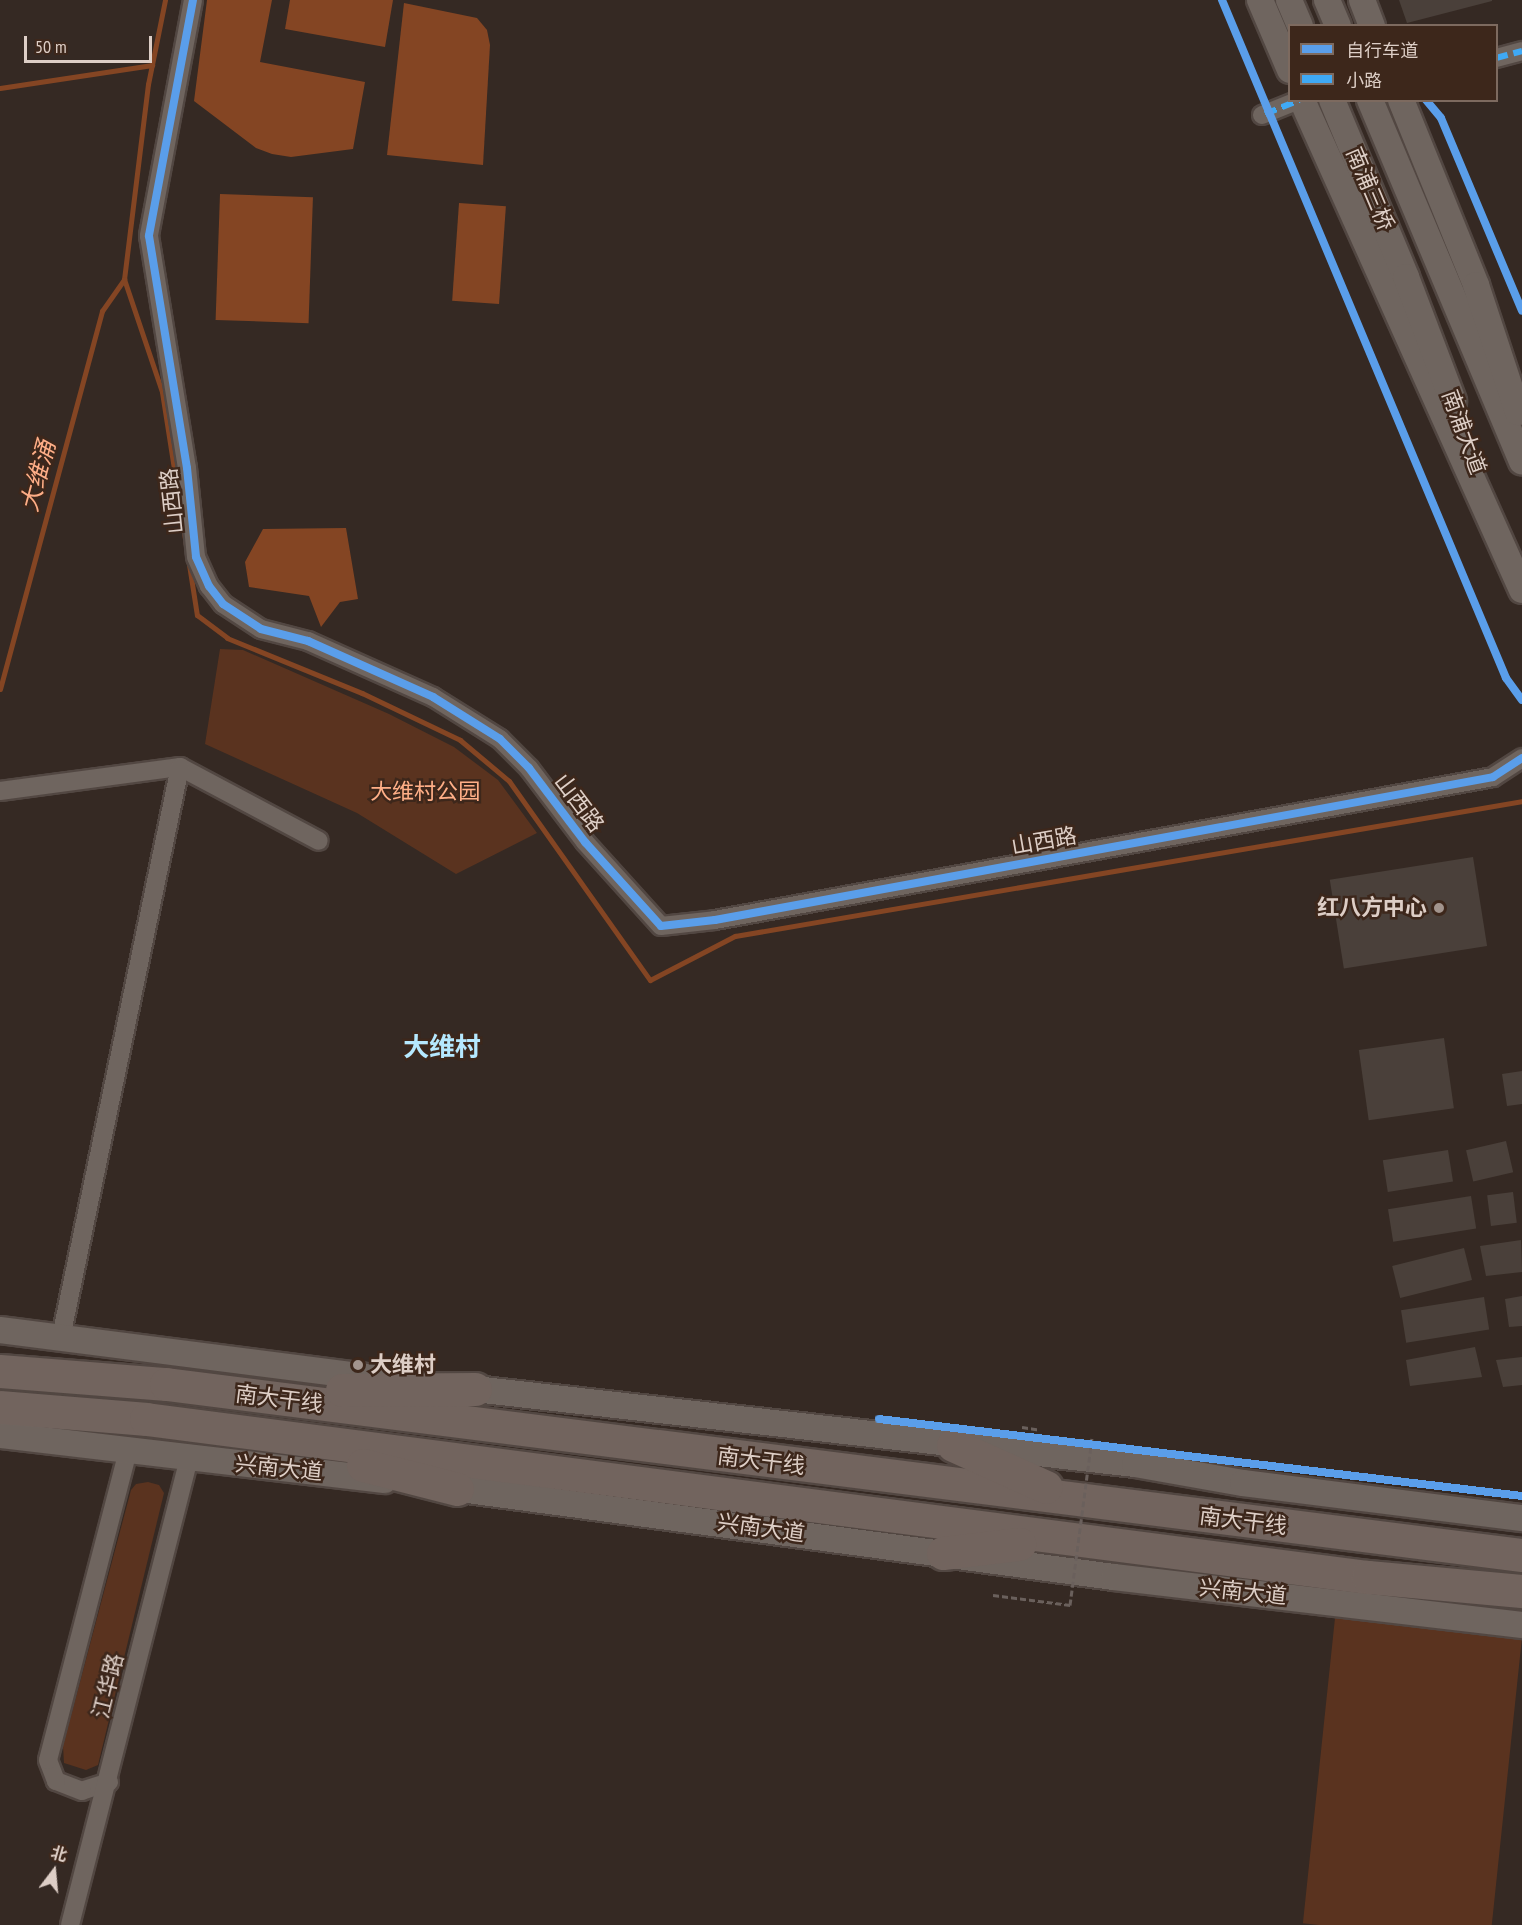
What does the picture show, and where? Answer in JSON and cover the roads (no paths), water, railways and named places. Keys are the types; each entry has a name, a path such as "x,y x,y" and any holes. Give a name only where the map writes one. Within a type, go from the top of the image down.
{"highway":[{"name":"南大干线","path":"0,1371 213,1390 1521,1555"},
{"path":"213,1390 475,1389"},
{"name":"南大干线","path":"0,1407 204,1426 1368,1577 1517,1590"},
{"path":"204,1426 457,1488"},
{"path":"953,1445 1075,1500"},
{"path":"943,1553 1069,1538"}],"main road":[{"path":"1260,0 1288,65"},
{"path":"1288,0 1299,24"},
{"path":"1327,0 1337,24"},
{"path":"1362,0 1371,24"},
{"path":"1301,102 1522,589"},
{"name":"南浦三桥","path":"1333,102 1406,277"},
{"name":"南浦三桥","path":"1371,102 1440,265"},
{"path":"1411,107 1476,285 1522,424"},
{"name":"南浦大道","path":"1440,265 1522,461"},
{"name":"南浦大道","path":"1406,277 1522,589"},
{"path":"0,1330 475,1389 1135,1464 1244,1483 1522,1518"},
{"name":"兴南大道","path":"0,1435 457,1488 943,1553 1522,1625"}],"street":[{"name":"山西路","path":"193,0 149,236 187,468 196,557 209,586 224,604 261,629 308,641 423,693 500,740 529,768 585,842 661,926 727,918 1494,777 1522,758"},
{"path":"1498,58 1522,51"},
{"path":"1262,115 1295,102"},
{"path":"0,791 180,767 319,841"},
{"path":"61,1337 180,767"},
{"path":"109,1782 82,1791 56,1781 48,1760 128,1451"},
{"name":"江华路","path":"70,1925 109,1782 189,1458"}],"waterway":[{"path":"165,0 148,84 124,279 162,392 197,615 227,638 362,693 460,740 509,781 650,980 735,936 1522,801"},
{"path":"0,88 152,65"},
{"name":"大维涌","path":"0,689 102,311 124,279"}],"place":[{"name":"红八方中心","path":"1439,908"},
{"name":"大维村","path":"358,1365"}],"district":[{"name":"大维村","path":"442,1047"}],"park label":[{"name":"大维村公园","path":"425,792"}]}
